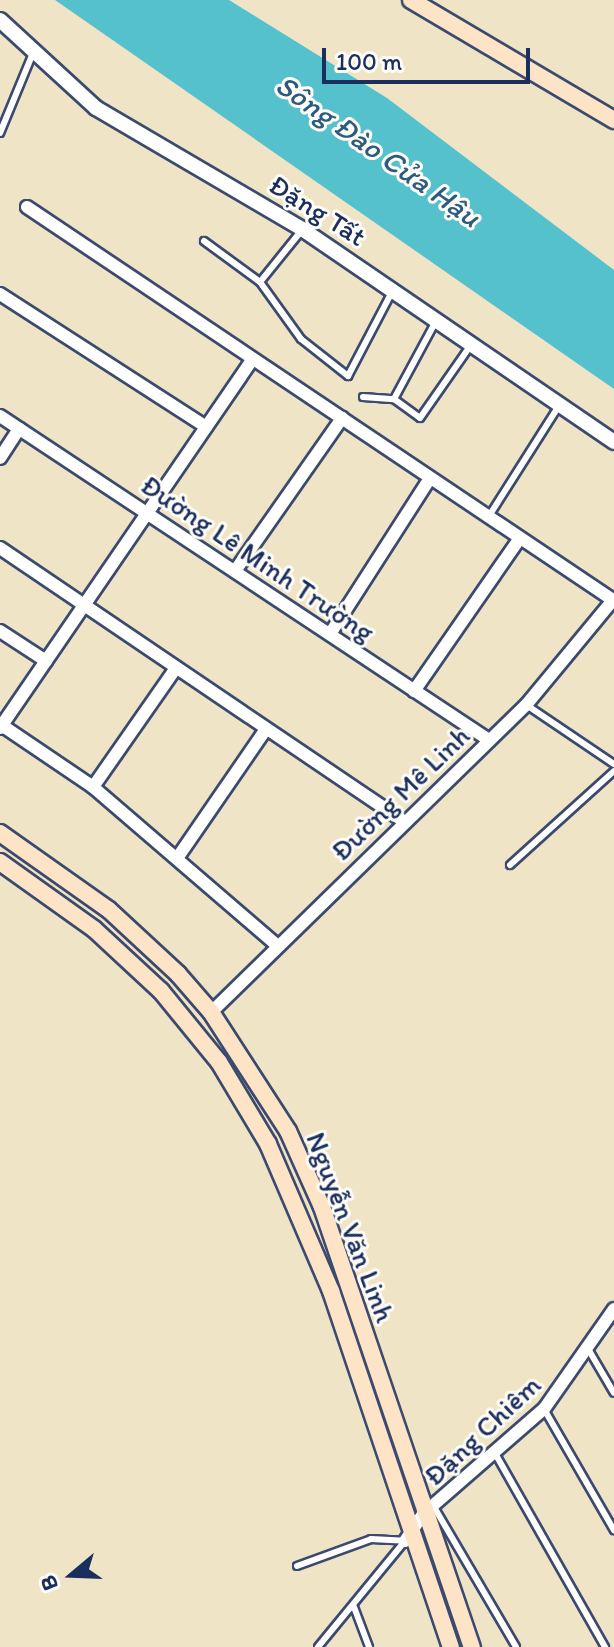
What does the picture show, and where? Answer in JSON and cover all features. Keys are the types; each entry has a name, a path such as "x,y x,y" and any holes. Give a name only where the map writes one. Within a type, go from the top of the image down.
{"main road":[{"path":"411,0 610,113"},
{"name":"Nguyễn Văn Linh","path":"0,833 109,910 211,1012 288,1131 322,1207 428,1510 472,1647"},
{"name":"Nguyễn Văn Linh","path":"0,862 94,929 161,991 219,1062 268,1144 331,1291 407,1537 451,1647"},
{"path":"268,1144 288,1131"}],"street":[{"name":"Đặng Tất","path":"0,20 35,46 96,108 302,229 393,288 614,442"},
{"path":"27,207 613,600"},
{"path":"0,294 206,427"},
{"path":"253,359 1,726 93,787 277,945"},
{"name":"Đường Lê Minh Trường","path":"0,416 489,740"},
{"path":"235,571 342,418"},
{"path":"0,458 19,429"},
{"path":"330,634 430,478"},
{"path":"414,691 520,538"},
{"path":"0,548 404,822"},
{"name":"Đường Mê Linh","path":"211,1012 526,705 613,600"},
{"path":"0,631 46,661"},
{"path":"93,787 176,668"},
{"path":"178,857 266,729"},
{"name":"Đặng Chiêm","path":"407,1537 428,1510 496,1455 544,1409 614,1309"}],"lane":[{"path":"0,133 35,46"},
{"path":"260,282 302,229"},
{"path":"204,241 260,282 301,339 348,376 393,288"},
{"path":"394,399 437,319"},
{"path":"363,397 394,399 420,418 473,343"},
{"path":"489,517 560,404"},
{"path":"526,705 614,764"},
{"path":"510,865 614,771"},
{"path":"587,1347 614,1393"},
{"path":"544,1409 614,1530"},
{"path":"496,1455 605,1647"},
{"path":"428,1510 516,1647"},
{"path":"297,1566 371,1539 407,1537"},
{"path":"318,1647 354,1607 407,1537"},
{"path":"354,1607 369,1647"}],"water":[{"name":"Sông Đào Cửa Hậu","path":"55,0 229,0 387,98 614,270 614,389"}]}
